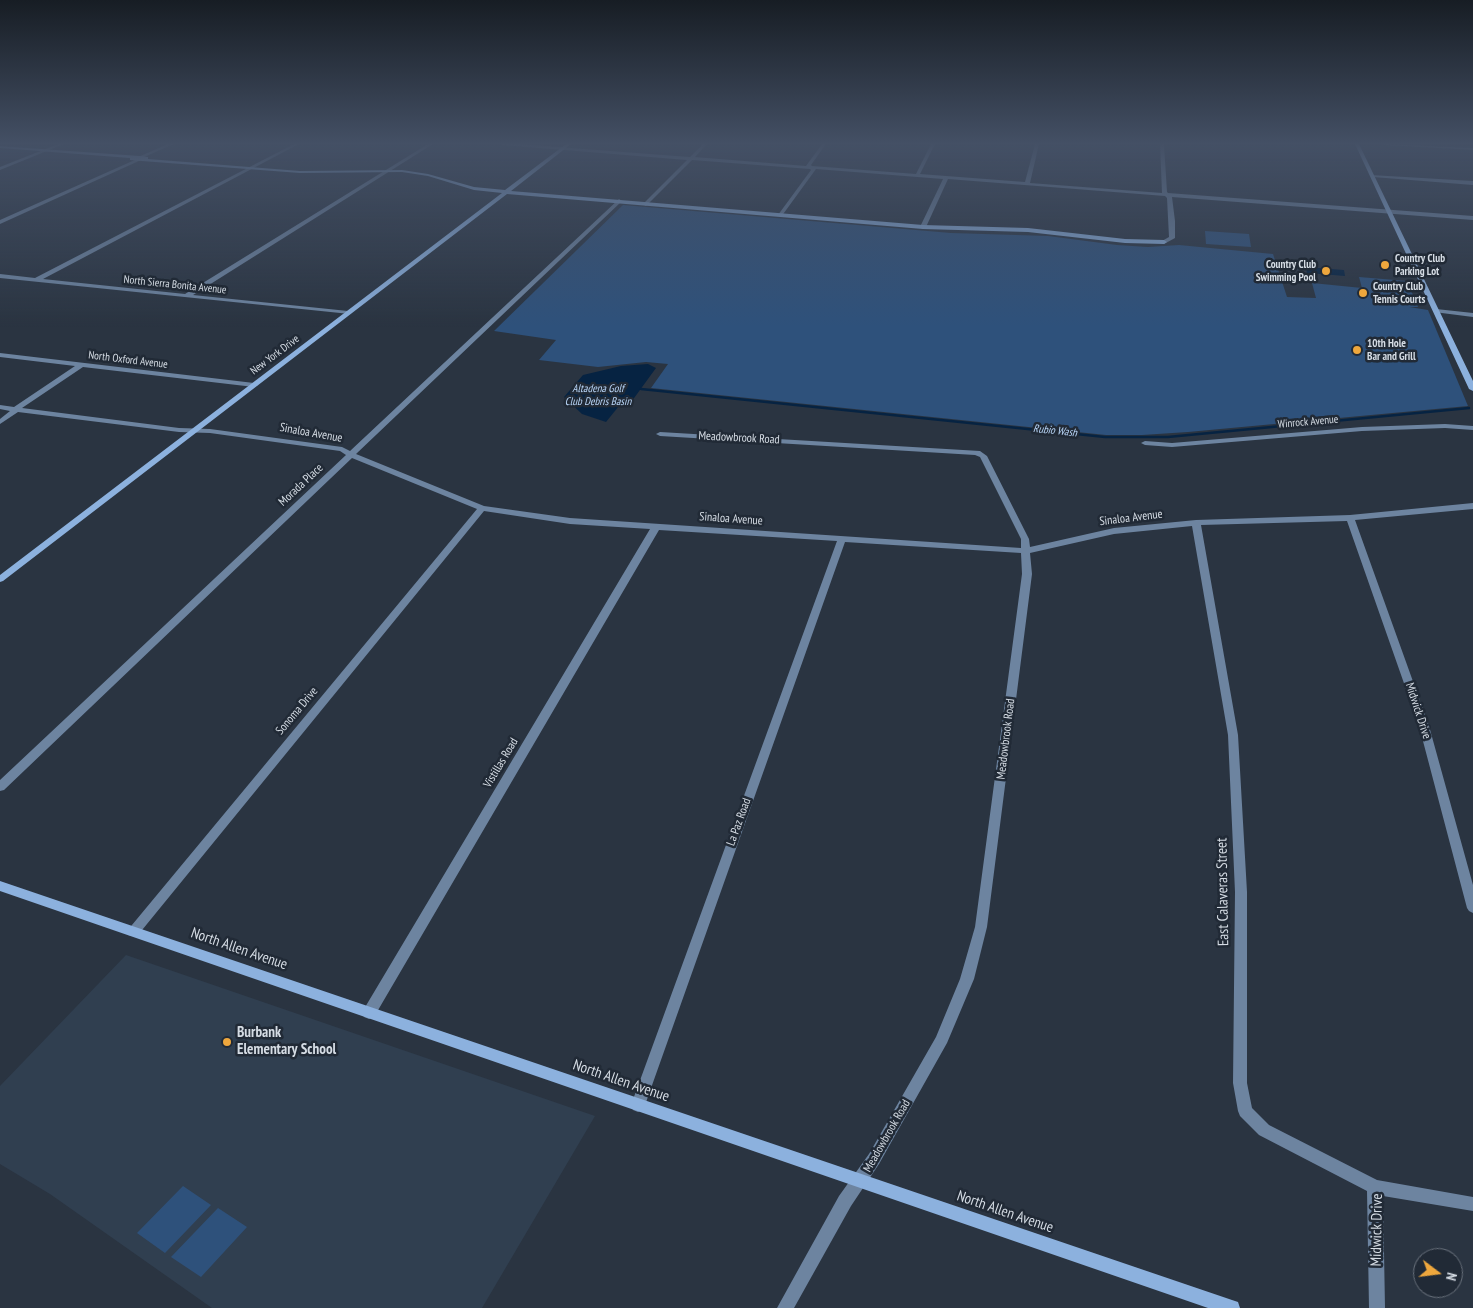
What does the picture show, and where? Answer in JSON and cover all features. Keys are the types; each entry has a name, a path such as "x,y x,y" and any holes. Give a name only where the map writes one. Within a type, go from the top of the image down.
{"street":[{"path":"0,222 38,205"},
{"path":"35,280 179,205"},
{"path":"186,296 332,205"},
{"name":"New York Drive","path":"0,579 489,205"},
{"name":"Morada Place","path":"0,787 615,205"},
{"path":"659,205 922,227 1028,230 1124,241 1164,242 1172,238 1170,205"},
{"path":"781,215 788,205"},
{"path":"922,227 933,205"},
{"path":"1298,205 1473,218"},
{"path":"1386,205 1473,389"},
{"name":"North Sierra Bonita Avenue","path":"0,276 348,313"},
{"path":"1436,311 1473,315"},
{"name":"North Oxford Avenue","path":"0,355 80,366 254,385"},
{"path":"0,422 21,404 80,366"},
{"name":"Sinaloa Avenue","path":"0,407 193,432 218,432 342,449 351,455 482,508 570,521 656,527 1026,551 1114,530 1196,523 1350,518 1473,506"},
{"name":"Winrock Avenue","path":"1146,443 1172,445 1362,429 1445,426 1473,428"},
{"name":"Meadowbrook Road","path":"660,434 977,453 983,456 1025,539 1027,574 982,926 967,979 942,1039 860,1182 845,1201 785,1308"},
{"name":"Sonoma Drive","path":"133,931 482,508"},
{"name":"Midwick Drive","path":"1350,518 1424,726 1473,908"},
{"name":"East Calaveras Street","path":"1196,523 1233,735 1241,892 1240,1083 1245,1111 1264,1130 1375,1188"},
{"name":"Vistillas Road","path":"369,1013 656,527"},
{"name":"La Paz Road","path":"638,1105 842,539"},
{"name":"North Allen Avenue","path":"0,886 1232,1308"},
{"name":"Midwick Drive","path":"1377,1308 1375,1188 1473,1204"}],"shaded area":[{"path":"623,205 951,233 1048,236 1117,245 1148,247 1179,245 1273,254 1287,297 1316,298 1312,283 1362,288 1359,277 1407,281 1418,307 1409,307 1428,310 1468,406 1188,432 1106,435 651,388 668,364 646,362 598,367 539,360 556,340 494,331"},
{"path":"1205,231 1249,234 1251,247 1206,244"},
{"path":"126,955 595,1116 482,1308 212,1308 50,1194 0,1164 0,1086"},
{"path":"183,1186 211,1205 165,1253 137,1233"},
{"path":"218,1208 247,1227 201,1277 171,1257"}],"water":[{"name":"Country Club Swimming Pool","path":"1306,267 1344,270 1345,276 1307,273"},
{"name":"Altadena Golf Club Debris Basin","path":"648,364 656,368 629,405 619,406 606,422 582,414 564,397 583,375 621,366"}],"waterway":[{"name":"Rubio Wash","path":"641,389 1105,437 1168,437 1469,408"}],"place":[{"name":"Country Club Parking Lot","path":"1385,265"},
{"name":"Country Club Swimming Pool","path":"1326,271"},
{"name":"Country Club Tennis Courts","path":"1363,293"},
{"name":"10th Hole Bar and Grill","path":"1357,350"},
{"name":"Burbank Elementary School","path":"227,1042"}]}
